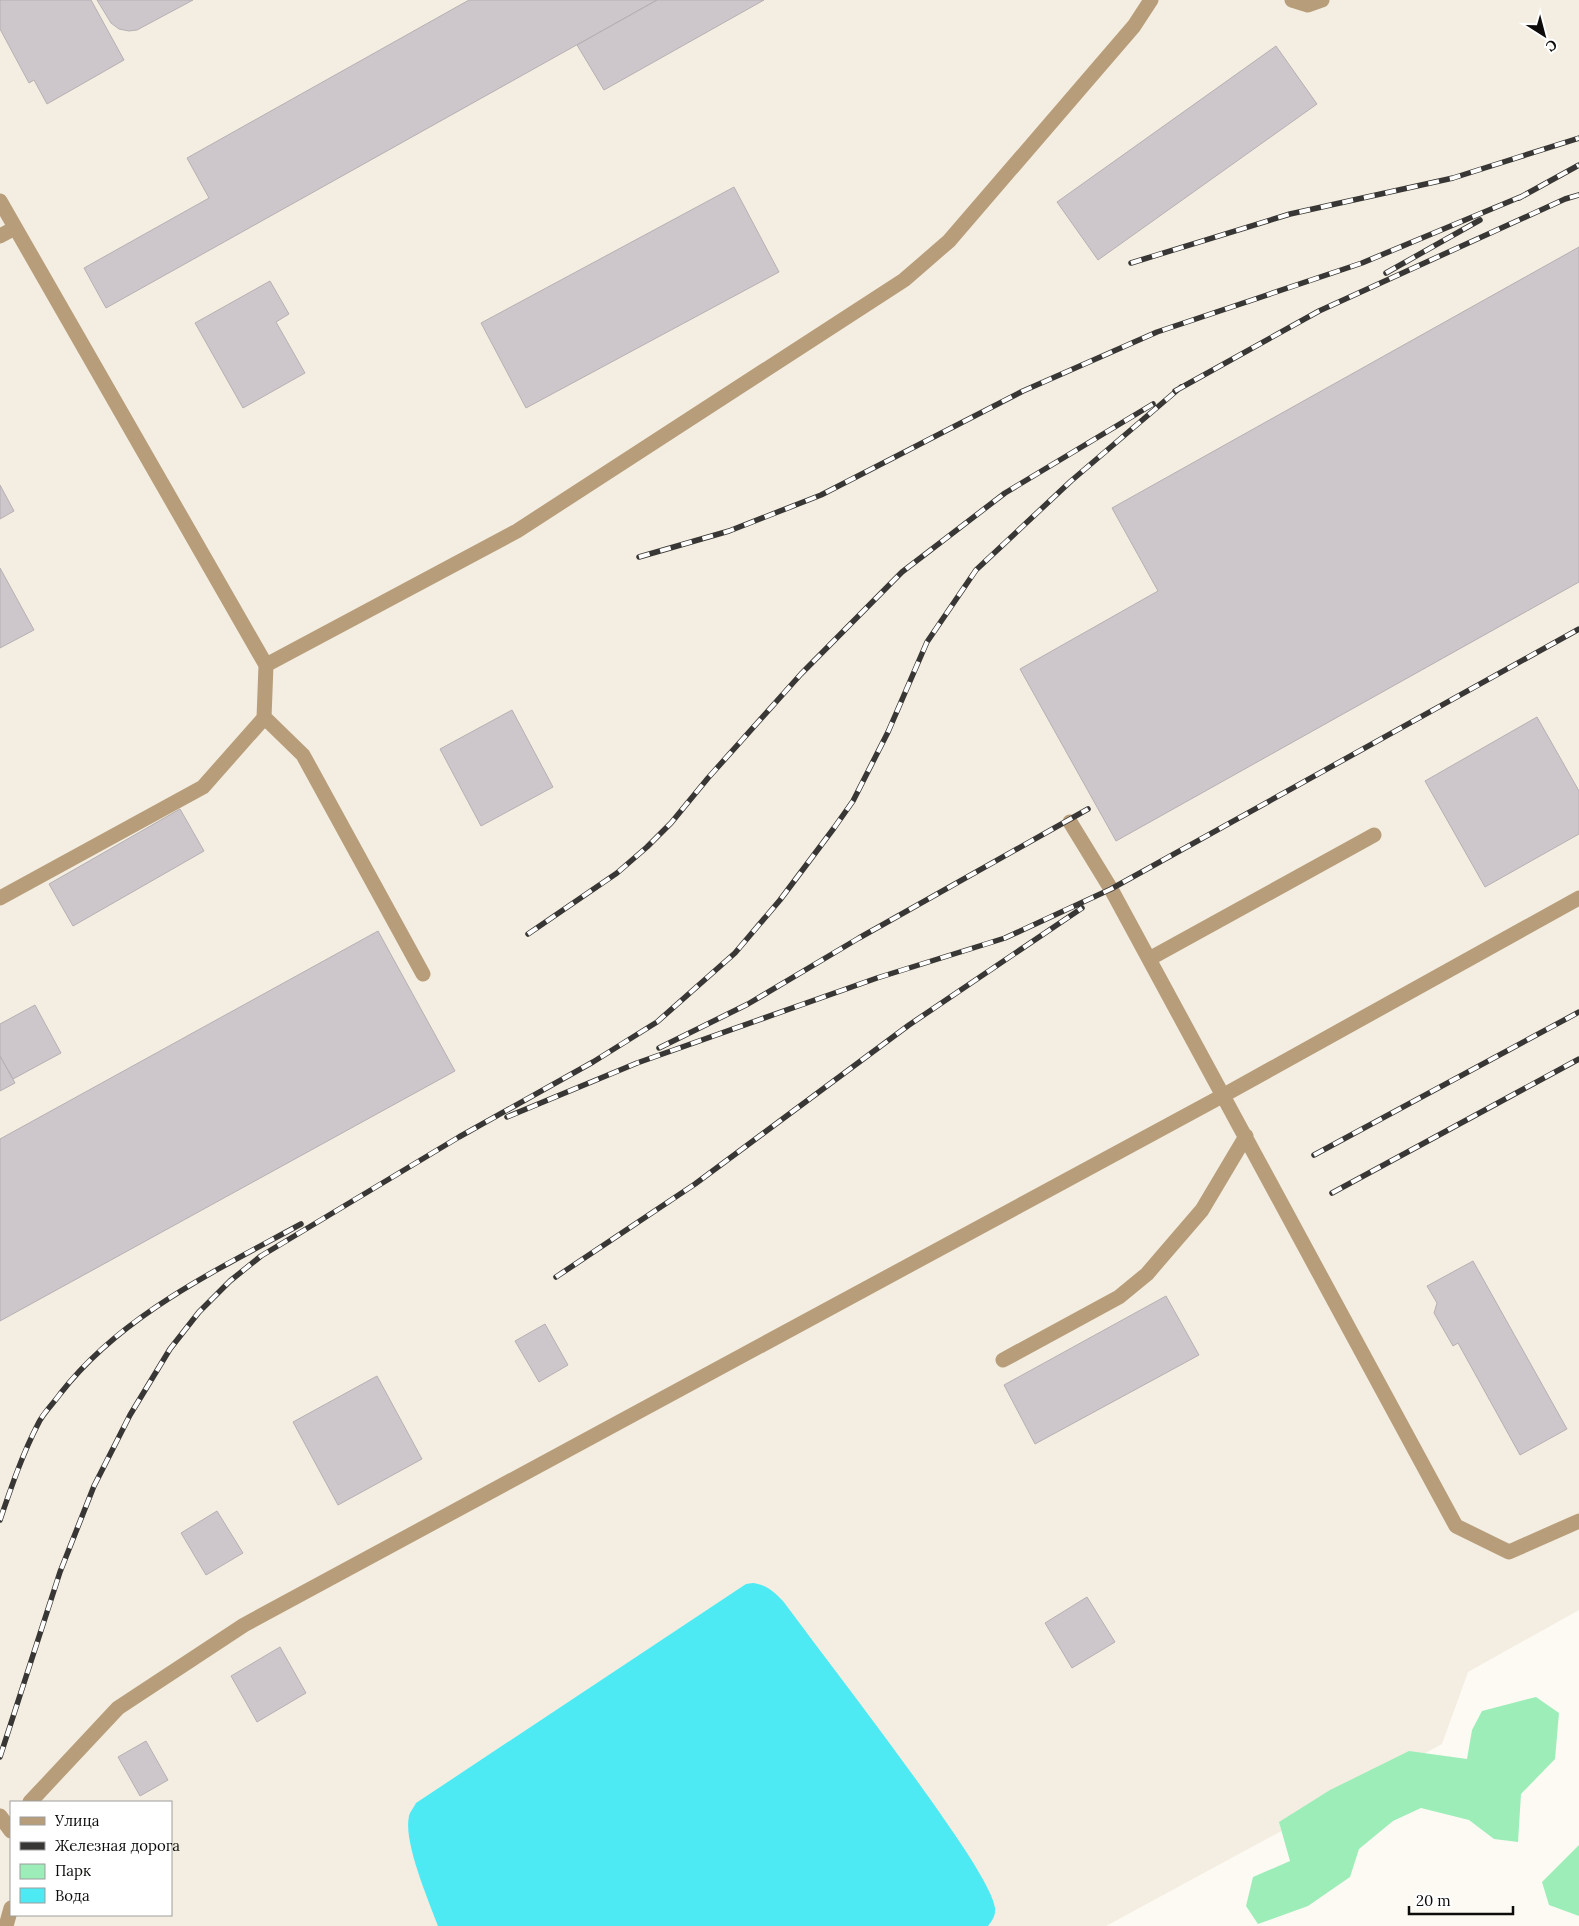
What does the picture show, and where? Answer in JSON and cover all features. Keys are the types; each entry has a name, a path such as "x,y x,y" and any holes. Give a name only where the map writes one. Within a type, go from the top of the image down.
{"lane":[{"path":"266,665 517,531 904,280 949,241 1134,26 1152,0"},
{"path":"1292,0 1308,4 1322,0"},
{"path":"0,201 266,665 264,717 203,787 0,898"},
{"path":"0,236 16,228"},
{"path":"264,717 303,755 423,974"},
{"path":"1070,822 1111,889 1224,1095 1456,1526 1509,1552 1579,1521"},
{"path":"1149,959 1374,834"},
{"path":"31,1801 118,1708 244,1625 1224,1095 1579,898"},
{"path":"1003,1360 1120,1297 1147,1274 1202,1210 1246,1136"},
{"path":"6,1926 10,1912"}],"shaded area":[{"path":"0,0 1579,0 1579,1610 1468,1672 1442,1744 1106,1926 0,1926"}],"green space":[{"path":"1536,1697 1559,1713 1555,1759 1521,1794 1518,1842 1494,1839 1469,1820 1421,1808 1393,1821 1359,1849 1350,1877 1308,1906 1258,1924 1246,1906 1253,1877 1290,1861 1279,1822 1330,1790 1409,1751 1467,1759 1472,1730 1482,1711"},
{"path":"1579,1845 1579,1916 1549,1905 1542,1882"}],"water":[{"path":"753,1583 766,1587 783,1601 891,1744 953,1832 977,1870 993,1901 995,1913 988,1926 438,1926 413,1856 410,1841 409,1816 416,1803 746,1584"}],"building":[{"path":"0,0 91,0 124,60 47,104 34,80 29,83 0,29"},
{"path":"97,0 193,0 137,30 129,31 119,29 111,23"},
{"path":"469,0 657,0 106,308 84,268 209,198 187,158"},
{"path":"657,0 764,0 604,90 577,45"},
{"path":"1276,46 1317,104 1098,260 1057,202"},
{"path":"734,187 779,272 526,408 481,323"},
{"path":"1579,247 1579,582 1116,841 1020,669 1158,591 1112,508"},
{"path":"270,281 289,314 276,322 305,373 243,408 195,323"},
{"path":"0,485 14,511 0,519"},
{"path":"0,568 34,630 0,648"},
{"path":"512,710 553,787 481,826 440,749"},
{"path":"1537,717 1579,791 1579,834 1485,887 1425,781"},
{"path":"180,809 204,851 73,926 49,884"},
{"path":"378,931 455,1071 0,1321 0,1139"},
{"path":"35,1005 61,1053 13,1079 0,1056 0,1024"},
{"path":"0,1056 15,1083 0,1091"},
{"path":"1473,1261 1567,1429 1520,1455 1458,1343 1453,1346 1434,1313 1437,1303 1427,1286"},
{"path":"1166,1296 1199,1355 1035,1444 1004,1385"},
{"path":"545,1324 568,1365 539,1382 515,1341"},
{"path":"377,1376 422,1459 338,1505 293,1422"},
{"path":"217,1511 243,1553 206,1575 181,1533"},
{"path":"1087,1597 1115,1642 1072,1668 1045,1623"},
{"path":"280,1647 306,1693 257,1722 231,1676"},
{"path":"146,1741 168,1780 140,1796 118,1757"}],"railway":[{"path":"1131,263 1290,214 1453,178 1579,138"},
{"path":"1519,198 1579,165"},
{"path":"639,557 729,531 821,495 1023,391 1157,332 1362,263 1525,195"},
{"path":"1175,391 1319,311 1565,199 1579,195"},
{"path":"1386,273 1480,220"},
{"path":"0,1757 60,1572 94,1486 130,1415 170,1349 199,1312 230,1281 261,1256 459,1137 593,1062 657,1022 735,953 780,900 853,801 888,732 927,642 976,570 1071,481 1181,387"},
{"path":"528,934 617,873 647,847 671,823 708,778 801,674 902,572 1005,493 1153,404"},
{"path":"507,1117 637,1063 877,978 1005,938 1111,889 1579,629"},
{"path":"659,1048 748,1004 859,938 1088,809"},
{"path":"556,1277 695,1184 909,1025 1082,908"},
{"path":"1314,1155 1579,1012"},
{"path":"1332,1193 1579,1059"},
{"path":"0,1520 22,1460 40,1420 84,1366 111,1341 171,1297 301,1224"}]}
